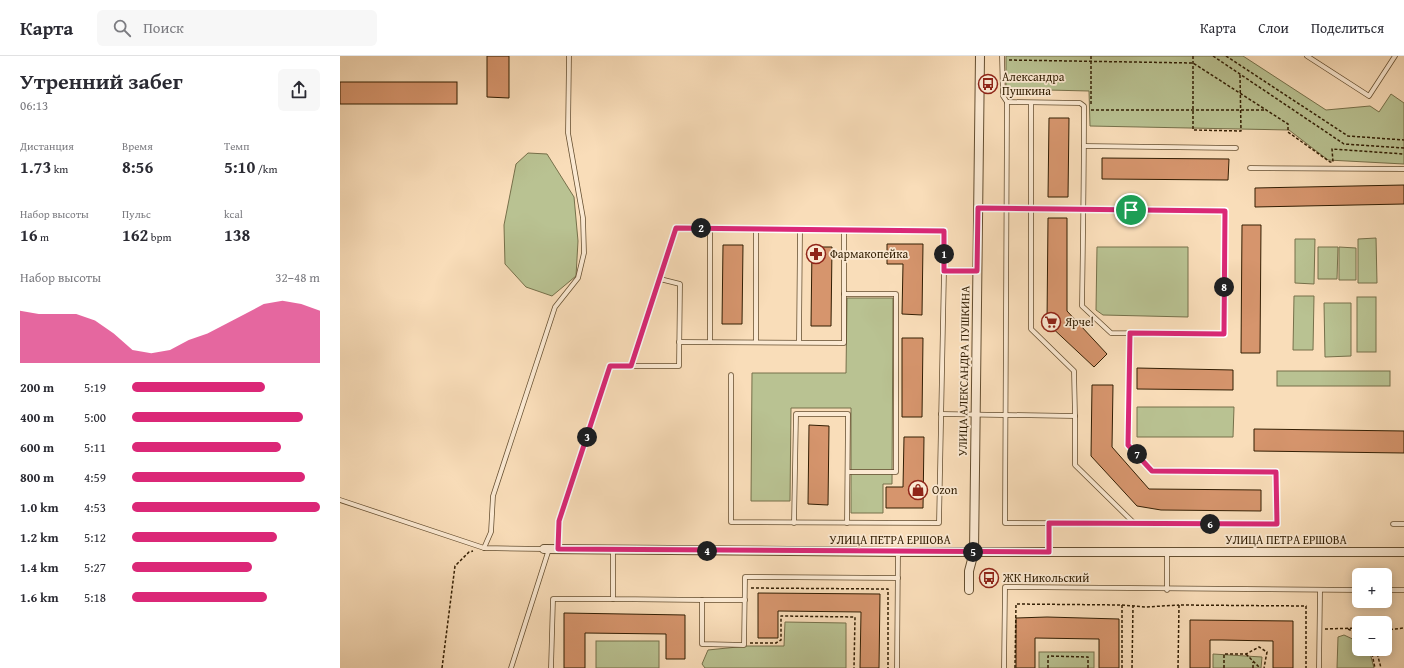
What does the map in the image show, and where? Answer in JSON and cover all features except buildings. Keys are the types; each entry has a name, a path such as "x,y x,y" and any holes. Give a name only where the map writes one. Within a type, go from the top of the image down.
{"street":[{"name":"УЛИЦА АЛЕКСАНДРА ПУШКИНА","path":"969,590 969,571 974,552 980,56"},
{"name":"УЛИЦА ПЕТРА ЕРШОВА","path":"547,549 1167,553 1404,552"}],"lane":[{"path":"484,548 491,532 492,496 554,307 578,278 584,253 583,218 568,133 569,56"},
{"path":"1002,56 1002,96 1007,102 1005,523 1277,524 1276,472 1152,471 1128,445 1130,333"},
{"path":"1307,56 1368,96 1395,56"},
{"path":"978,208 1006,209 1083,209 1225,211 1224,334 1111,333 1082,306 1083,209 1084,146 1084,106 1080,103 1007,102"},
{"path":"1031,102 1031,329 1074,371 1075,464 1134,523"},
{"path":"1084,146 1236,148"},
{"path":"1250,168 1404,170"},
{"path":"631,366 676,228 944,231 940,523 731,522 731,375"},
{"path":"710,228 710,342"},
{"path":"756,229 756,342"},
{"path":"799,342 800,230"},
{"path":"679,342 844,342 844,230"},
{"path":"944,271 977,271"},
{"path":"558,549 559,521 610,366 679,366 680,284 660,279"},
{"path":"844,294 896,294 896,472 848,472"},
{"path":"794,522 796,414 848,414 847,523"},
{"path":"941,414 1075,416"},
{"path":"340,500 484,548 547,549 511,668"},
{"path":"1049,523 1049,552"},
{"path":"1393,524 1404,524"},
{"path":"613,550 613,599"},
{"path":"897,668 898,552"},
{"path":"1167,553 1167,590"},
{"path":"702,600 702,644 744,645 745,577 898,578"},
{"path":"1004,668 1005,587 1167,590 1352,590"},
{"path":"1392,590 1404,590"},
{"path":"1319,668 1320,591"},
{"path":"551,668 553,599 745,600"}],"path":[{"path":"1091,56 1091,111 1265,110"},
{"path":"1193,56 1193,130 1241,131 1240,74"},
{"path":"1213,56 1344,144 1404,148"},
{"path":"1226,56 1348,136 1404,140"},
{"path":"1007,60 1193,63 1288,124 1288,132 1330,162 1333,162 1332,149 1404,154"},
{"path":"442,668 455,566 469,552 484,548"},
{"path":"748,588 888,589 888,668"},
{"path":"1015,668 1016,604 1122,605 1146,607 1179,605 1306,606 1306,668"},
{"path":"1122,605 1122,668"},
{"path":"1178,668 1179,605"},
{"path":"1132,668 1133,606"},
{"path":"749,644 776,644 781,640 781,616 855,617 854,668"},
{"path":"1347,628 1352,630"},
{"path":"1320,630 1352,628"},
{"path":"1392,629 1404,628"},
{"path":"1224,668 1224,654 1246,654 1259,647 1267,652 1264,668"},
{"path":"1246,654 1260,668"},
{"path":"1048,668 1048,656 1088,657 1088,668"},
{"path":"1372,656 1375,668"},
{"path":"1378,656 1381,668"},
{"path":"1253,668 1254,661"}],"green space":[{"path":"1006,56 1243,56 1326,110 1370,106 1379,112 1391,94 1404,103 1404,164 1328,160 1289,130 1090,126 1089,91 1006,89"},
{"path":"528,153 547,154 574,197 578,241 576,276 552,296 526,287 505,264 504,225 516,164"},
{"path":"1376,238 1377,283 1358,283 1358,239"},
{"path":"1295,239 1315,239 1314,284 1295,283"},
{"path":"1097,247 1188,247 1188,317 1103,315 1096,310"},
{"path":"1318,247 1338,247 1337,279 1318,279"},
{"path":"1339,247 1356,248 1356,280 1339,280"},
{"path":"1294,296 1314,296 1313,350 1293,350"},
{"path":"1357,297 1376,297 1376,352 1357,352"},
{"path":"847,298 893,298 892,484 883,484 883,513 851,513 851,408 791,408 790,501 751,501 752,373 846,373"},
{"path":"1324,303 1351,303 1351,356 1325,357"},
{"path":"1277,371 1390,371 1390,386 1277,386"},
{"path":"1137,407 1234,407 1233,437 1137,437"},
{"path":"785,622 846,623 846,668 705,668 702,664 708,650 747,646 784,646"},
{"path":"1344,635 1352,639 1352,656 1371,656 1374,668 1337,668 1338,637"},
{"path":"596,641 659,641 659,668 596,668"},
{"path":"1039,652 1094,652 1094,668 1039,668"},
{"path":"1213,654 1262,657 1261,668 1213,668"}],"place":[{"name":"Александра Пушкина","path":"988,84"},
{"name":"Фармакопейка","path":"816,254"},
{"name":"Ярче!","path":"1051,322"},
{"name":"Ozon","path":"918,490"},
{"name":"ЖК Никольский","path":"989,578"}],"route":[{"path":"978,208 1131,210 1225,211 1224,334 1130,333 1128,445 1152,471 1276,472 1277,524 1049,523 1049,552 852,552 558,549 559,521 610,366 631,366 676,228 944,231 944,271 977,271 978,208"}]}
